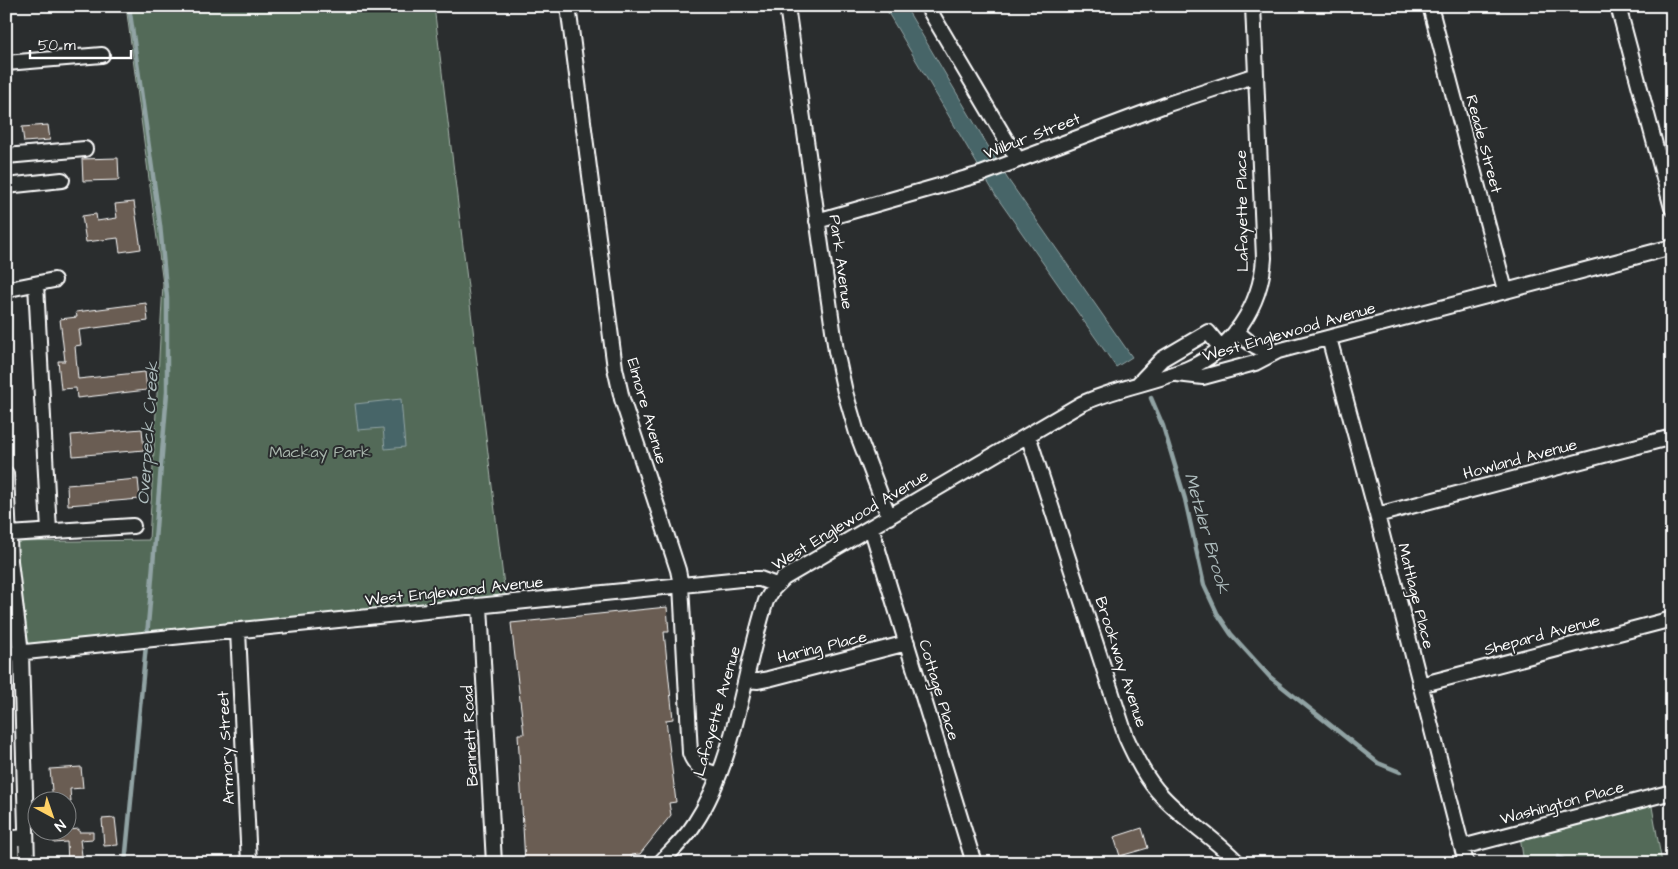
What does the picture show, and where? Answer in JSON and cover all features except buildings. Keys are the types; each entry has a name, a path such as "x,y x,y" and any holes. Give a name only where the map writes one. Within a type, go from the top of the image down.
{"street":[{"name":"Elmore Avenue","path":"568,6 615,368 622,399 678,570 681,585 690,753 692,759 700,768 719,775"},
{"name":"Park Avenue","path":"787,6 836,351 845,392 862,448 889,517"},
{"path":"927,6 1016,161"},
{"name":"Lafayette Place","path":"1172,374 1192,366 1221,348 1236,331 1252,307 1260,283 1263,267 1252,6"},
{"name":"Reade Street","path":"1430,6 1505,290"},
{"path":"1618,6 1672,208"},
{"path":"6,63 102,56"},
{"name":"Wilbur Street","path":"817,221 981,174 1168,104 1256,76"},
{"path":"6,156 86,149"},
{"path":"6,186 62,180"},
{"name":"West Englewood Avenue","path":"6,654 750,578 764,580 776,585 794,570 1091,400 1139,383 1172,374 1203,377 1255,363 1278,351 1672,247"},
{"path":"6,291 54,280"},
{"path":"36,284 49,531"},
{"path":"1236,331 1260,348 1268,351 1278,351"},
{"path":"1139,383 1162,359 1208,332 1221,348"},
{"name":"Mattlage Place","path":"1329,338 1377,516 1466,863"},
{"name":"Brookway Avenue","path":"1028,436 1126,737 1137,760 1148,779 1162,796 1178,812 1224,848 1238,863"},
{"name":"Howland Avenue","path":"1377,516 1672,437"},
{"path":"6,474 9,534 8,561 21,653 27,863"},
{"path":"9,534 133,526"},
{"name":"Cottage Place","path":"871,527 974,863"},
{"name":"Lafayette Avenue","path":"660,863 685,837 696,821 719,775 746,680 764,606 776,585"},
{"name":"Bennett Road","path":"480,606 494,863"},
{"name":"Shepard Avenue","path":"1420,684 1672,619"},
{"name":"Armory Street","path":"238,631 249,863"},
{"name":"Haring Place","path":"746,680 758,681 768,679 907,643"},
{"name":"Washington Place","path":"1462,847 1672,792"},
{"path":"12,863 11,842 14,838 25,837"}],"green space":[{"name":"Mackay Park","path":"126,6 434,6 506,602 17,646 10,542 149,540 163,284"},
{"path":"1651,801 1662,863 1524,863 1520,836"}],"water":[{"path":"884,6 905,6 1007,178 1132,357 1116,367 996,196"},
{"path":"401,399 405,447 385,449 383,428 358,430 355,404"}],"waterway":[{"name":"Overpeck Creek","path":"125,863 149,614 167,392 167,298 160,225 129,6"},
{"name":"Metzler Brook","path":"1151,398 1163,426 1185,499 1204,585 1217,613 1231,634 1270,677 1378,763 1400,772"},
{"name":"Metzler Brook","path":"1558,857 1569,863"}]}
